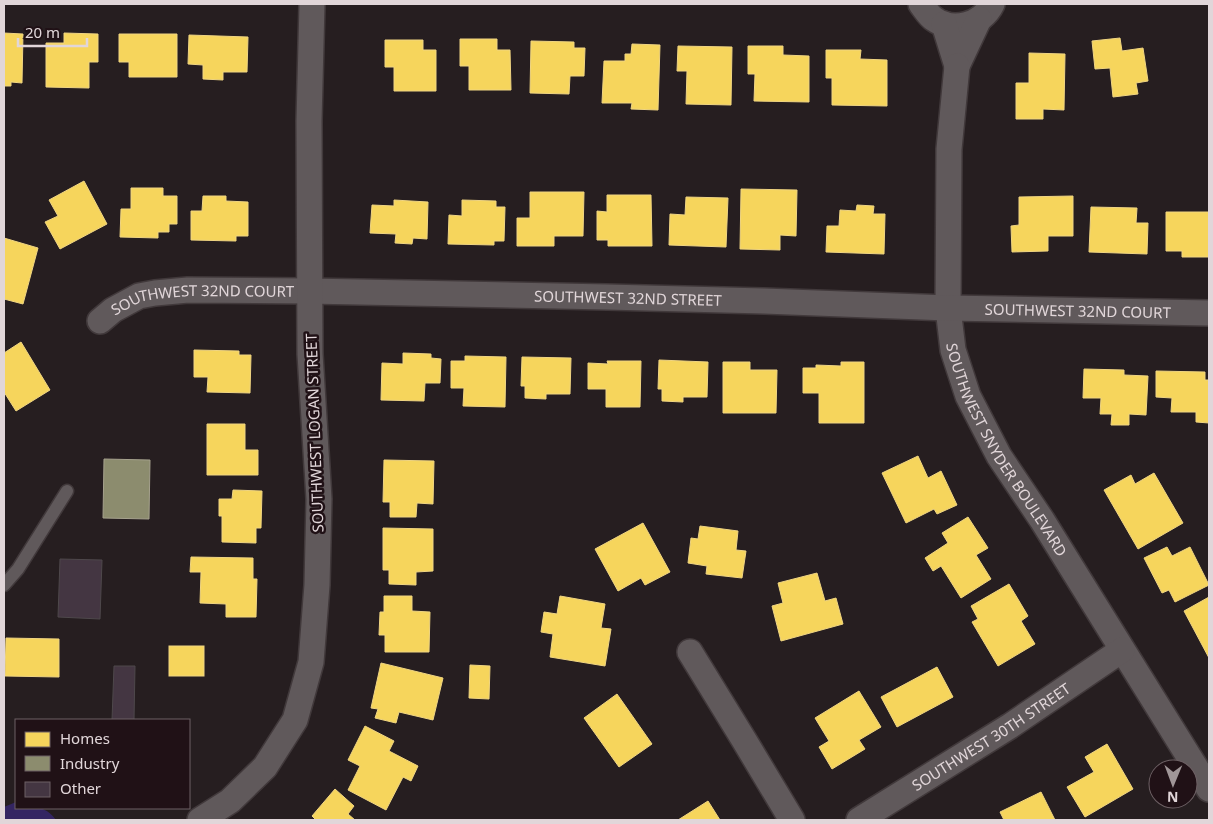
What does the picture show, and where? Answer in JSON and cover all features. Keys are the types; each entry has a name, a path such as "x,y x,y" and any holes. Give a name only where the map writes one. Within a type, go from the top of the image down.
{"street":[{"name":"SOUTHWEST LOGAN STREET","path":"200,820 230,802 266,767 295,720 311,662 317,585 319,498 310,354 309,122 312,4"},
{"path":"921,4 933,19 944,24 956,26 967,25 989,9"},
{"name":"SOUTHWEST SNYDER BOULEVARD","path":"957,66 989,9"},
{"name":"SOUTHWEST SNYDER BOULEVARD","path":"944,24 957,66 950,149 948,308 953,350 968,396 999,456 1042,520 1209,789"},
{"name":"SOUTHWEST 32ND COURT","path":"100,321 113,310 140,296 155,293 188,290 310,292"},
{"name":"SOUTHWEST 32ND STREET","path":"310,292 764,301 948,308"},
{"name":"SOUTHWEST 32ND COURT","path":"948,308 1209,313"},
{"name":"SOUTHWEST 30TH STREET","path":"859,820 1010,726 1122,650"},
{"path":"690,652 792,820"}],"lane":[{"path":"4,584 18,569 67,491"}],"shaded area":[{"path":"15,802 15,809 43,809 56,820 4,820 4,807"}],"building: Homes":[{"path":"4,33 23,34 22,83 11,82 11,86 4,86"},
{"path":"64,33 98,34 98,62 89,62 89,88 46,87 46,43 64,43"},
{"path":"119,34 177,34 177,77 129,77 129,62 119,62"},
{"path":"189,35 248,37 247,72 223,72 223,80 203,79 203,65 188,64"},
{"path":"1120,38 1122,51 1143,48 1148,81 1136,83 1138,94 1113,97 1110,68 1095,69 1092,41"},
{"path":"460,39 497,39 497,50 510,50 511,90 469,90 469,66 460,66"},
{"path":"385,40 423,40 423,50 436,50 436,91 394,91 394,67 385,67"},
{"path":"531,41 574,42 574,48 585,48 584,76 570,76 569,94 530,93"},
{"path":"632,44 660,45 658,110 631,109 632,103 602,103 604,61 625,61 625,54 631,54"},
{"path":"678,46 732,47 731,105 686,104 687,71 677,71"},
{"path":"748,46 783,46 783,55 809,56 809,102 754,101 755,74 748,74"},
{"path":"826,50 861,50 860,59 887,60 887,106 832,105 832,78 826,78"},
{"path":"1029,53 1065,54 1064,110 1043,109 1043,119 1016,119 1016,83 1029,83"},
{"path":"84,181 107,224 60,249 45,222 58,216 49,200"},
{"path":"131,188 163,188 163,196 177,196 177,224 169,224 169,232 158,232 158,238 120,237 121,209 131,209"},
{"path":"741,189 797,190 796,236 780,235 780,250 740,249"},
{"path":"530,192 584,192 583,236 554,236 554,246 517,246 517,218 530,218"},
{"path":"607,195 651,195 652,246 608,246 608,240 597,240 597,211 607,212"},
{"path":"203,196 226,196 226,201 248,202 248,236 236,236 236,241 191,240 191,211 202,211"},
{"path":"1073,196 1073,236 1048,236 1048,251 1012,252 1011,226 1019,225 1019,197"},
{"path":"686,197 728,198 726,247 669,245 670,214 685,215"},
{"path":"394,200 428,202 427,239 413,238 412,244 395,243 396,234 370,233 372,205 394,206"},
{"path":"462,200 496,201 496,207 505,207 504,241 494,241 494,245 448,244 449,215 462,216"},
{"path":"857,205 874,206 873,214 885,214 884,254 826,252 827,226 839,226 840,210 856,211"},
{"path":"1091,207 1137,208 1136,223 1148,223 1147,254 1089,252"},
{"path":"1166,212 1209,212 1209,257 1182,257 1182,251 1166,251"},
{"path":"4,238 38,248 23,304 4,299"},
{"path":"21,342 50,390 16,411 4,392 4,353"},
{"path":"194,350 239,351 239,355 251,355 250,393 207,392 208,377 194,377"},
{"path":"403,353 431,354 431,358 441,359 440,383 425,383 424,401 381,400 382,363 403,364"},
{"path":"465,356 506,357 505,407 463,406 464,388 451,388 451,361 465,361"},
{"path":"522,357 571,358 570,394 546,394 546,399 525,398 525,386 521,386"},
{"path":"659,360 708,362 707,397 683,397 683,402 662,401 662,389 658,389"},
{"path":"607,361 641,361 640,407 606,407 606,389 588,389 588,363 608,364"},
{"path":"723,362 750,362 750,370 777,370 776,413 723,413"},
{"path":"841,362 864,362 864,423 819,423 819,393 803,393 803,368 816,368 816,365 841,366"},
{"path":"1084,369 1124,370 1124,375 1148,376 1146,415 1129,414 1129,425 1111,425 1112,414 1100,414 1101,398 1083,398"},
{"path":"1156,371 1205,372 1205,380 1209,380 1209,423 1196,422 1196,412 1171,412 1172,398 1156,397"},
{"path":"207,424 245,424 245,450 258,450 258,475 207,475"},
{"path":"918,456 928,478 941,471 957,505 937,514 934,509 906,523 882,473"},
{"path":"384,460 434,461 433,504 417,503 416,517 390,517 390,502 383,502"},
{"path":"1154,473 1183,523 1138,549 1104,490 1131,475 1135,484"},
{"path":"233,490 262,491 261,528 256,528 256,543 222,542 222,516 219,516 219,499 232,499"},
{"path":"968,517 988,548 976,555 991,579 961,598 941,566 933,571 925,558 948,543 942,533"},
{"path":"643,523 670,572 645,585 641,578 618,591 595,549"},
{"path":"700,526 738,531 736,550 746,551 742,578 706,574 707,566 688,563 691,538 698,539"},
{"path":"383,528 433,529 433,571 416,572 416,585 389,584 389,570 383,570"},
{"path":"1167,547 1172,556 1190,547 1209,585 1175,602 1169,590 1162,593 1144,558"},
{"path":"191,557 253,558 253,579 257,579 256,617 226,617 226,604 200,603 201,572 190,572"},
{"path":"817,573 825,601 836,598 843,624 781,641 772,606 783,603 778,583"},
{"path":"1009,584 1028,616 1021,621 1035,644 998,666 972,622 978,619 971,606"},
{"path":"384,596 412,596 412,611 430,612 429,652 385,652 385,635 379,635 380,612 384,612"},
{"path":"560,596 605,604 601,628 611,629 605,666 550,657 553,634 541,632 544,612 557,614"},
{"path":"1209,597 1209,658 1184,611"},
{"path":"6,638 59,639 59,677 5,676"},
{"path":"169,646 204,646 204,676 169,676"},
{"path":"381,663 443,678 433,720 399,712 396,723 375,718 378,709 371,708"},
{"path":"470,665 490,666 489,699 469,698"},
{"path":"937,667 953,697 897,727 881,697"},
{"path":"859,691 881,727 859,740 865,749 832,769 819,747 829,741 815,718"},
{"path":"617,694 652,744 619,767 584,718"},
{"path":"365,726 394,741 389,751 418,766 411,781 403,777 386,810 348,790 360,766 348,760"},
{"path":"1107,744 1133,789 1085,817 1067,787 1094,772 1085,757"},
{"path":"335,789 354,806 348,814 355,820 316,820 312,816"},
{"path":"1041,792 1055,820 1004,820 1000,812"},
{"path":"708,801 720,820 678,820"}],"building: Industry":[{"path":"104,459 150,460 149,519 103,518"}],"building: Other":[{"path":"60,559 102,560 100,619 58,617"},
{"path":"114,666 135,666 134,719 112,719"}]}
